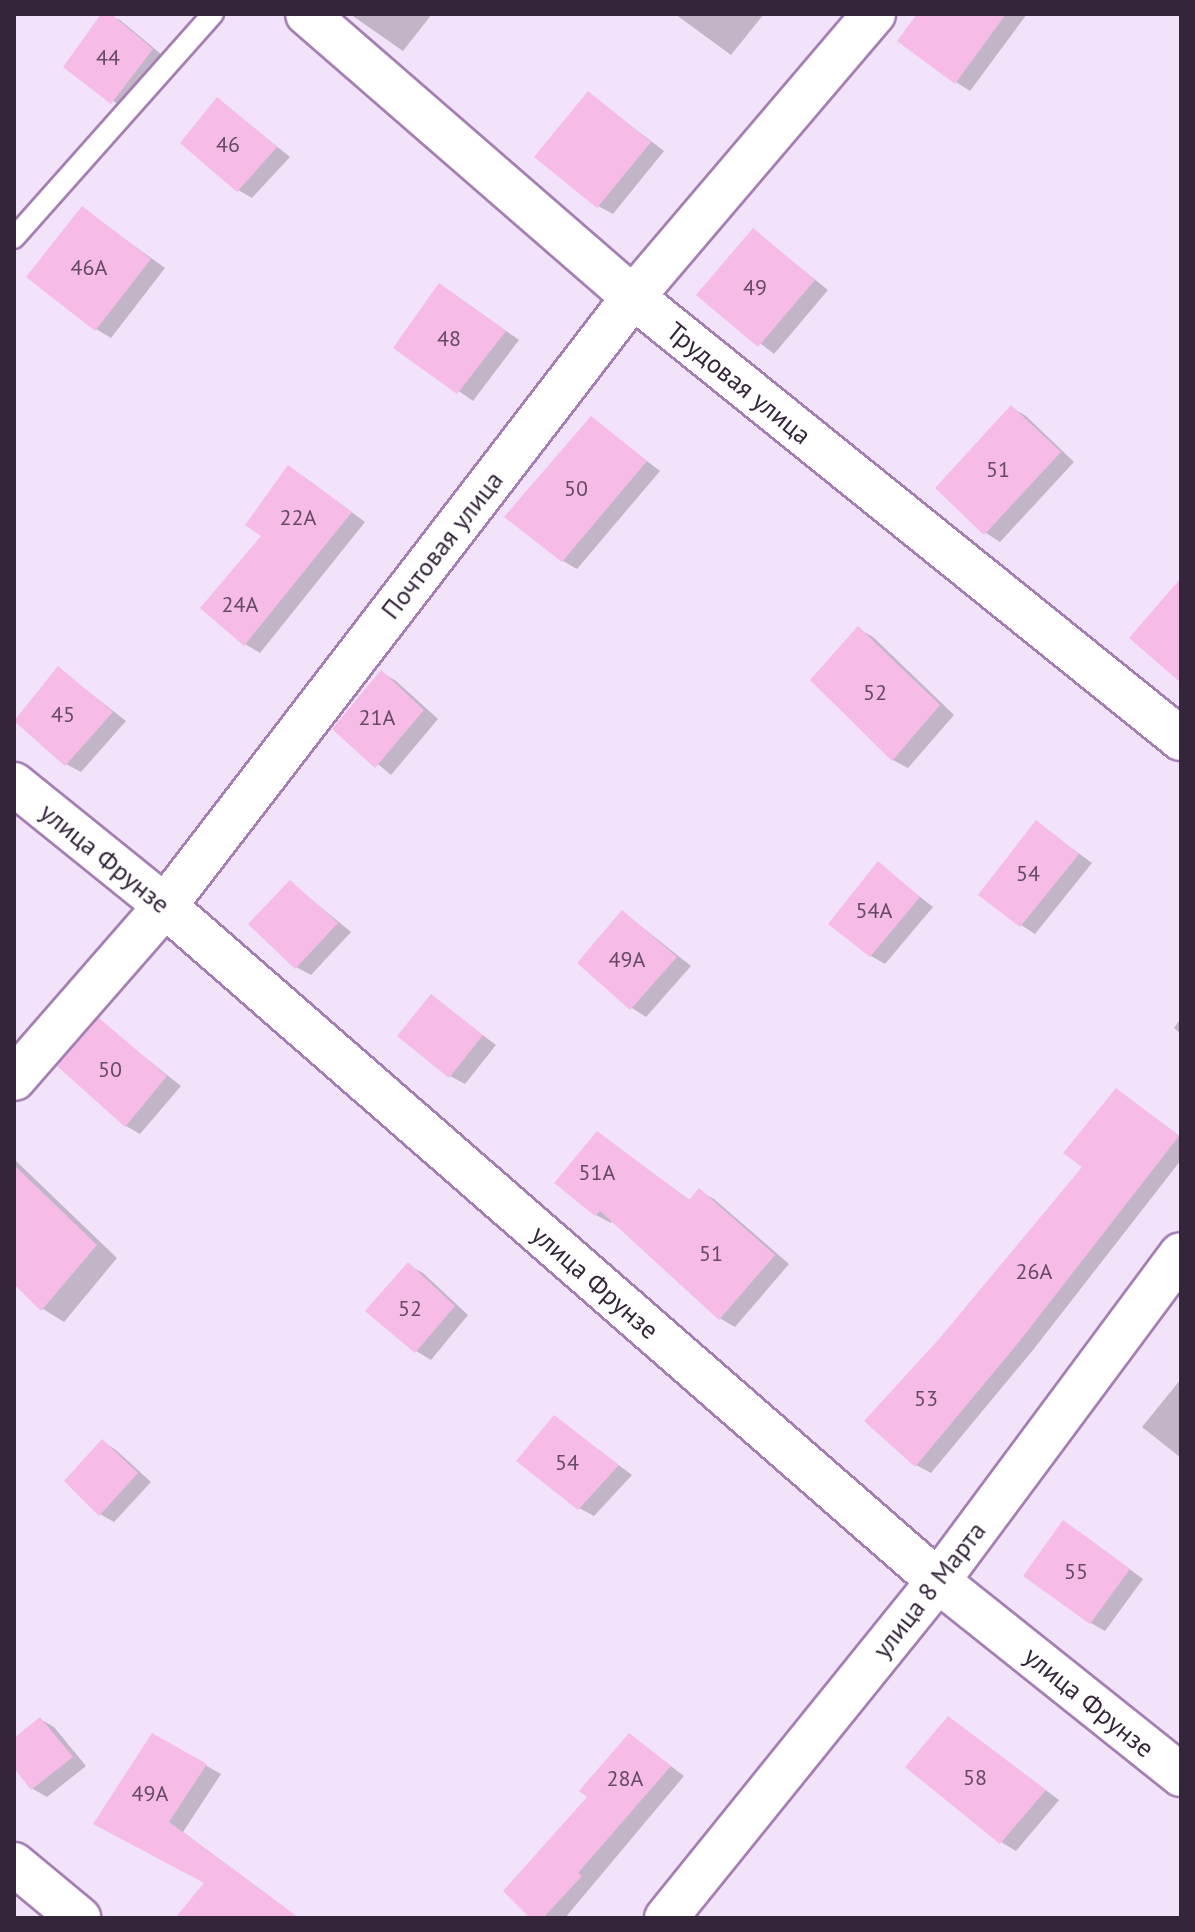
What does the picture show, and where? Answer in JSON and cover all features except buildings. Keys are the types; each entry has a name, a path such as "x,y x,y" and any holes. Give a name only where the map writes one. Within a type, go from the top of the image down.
{"street":[{"name":"Трудовая улица","path":"307,14 633,297 1181,739"},
{"name":"Почтовая улица","path":"14,1079 165,906 633,297 874,14"},
{"name":"улица Фрунзе","path":"14,784 165,906 938,1581 1181,1775"},
{"name":"улица 8 Марта","path":"666,1918 938,1581 1181,1254"},
{"path":"14,1864 79,1918"}],"lane":[{"path":"14,238 213,14"}]}
